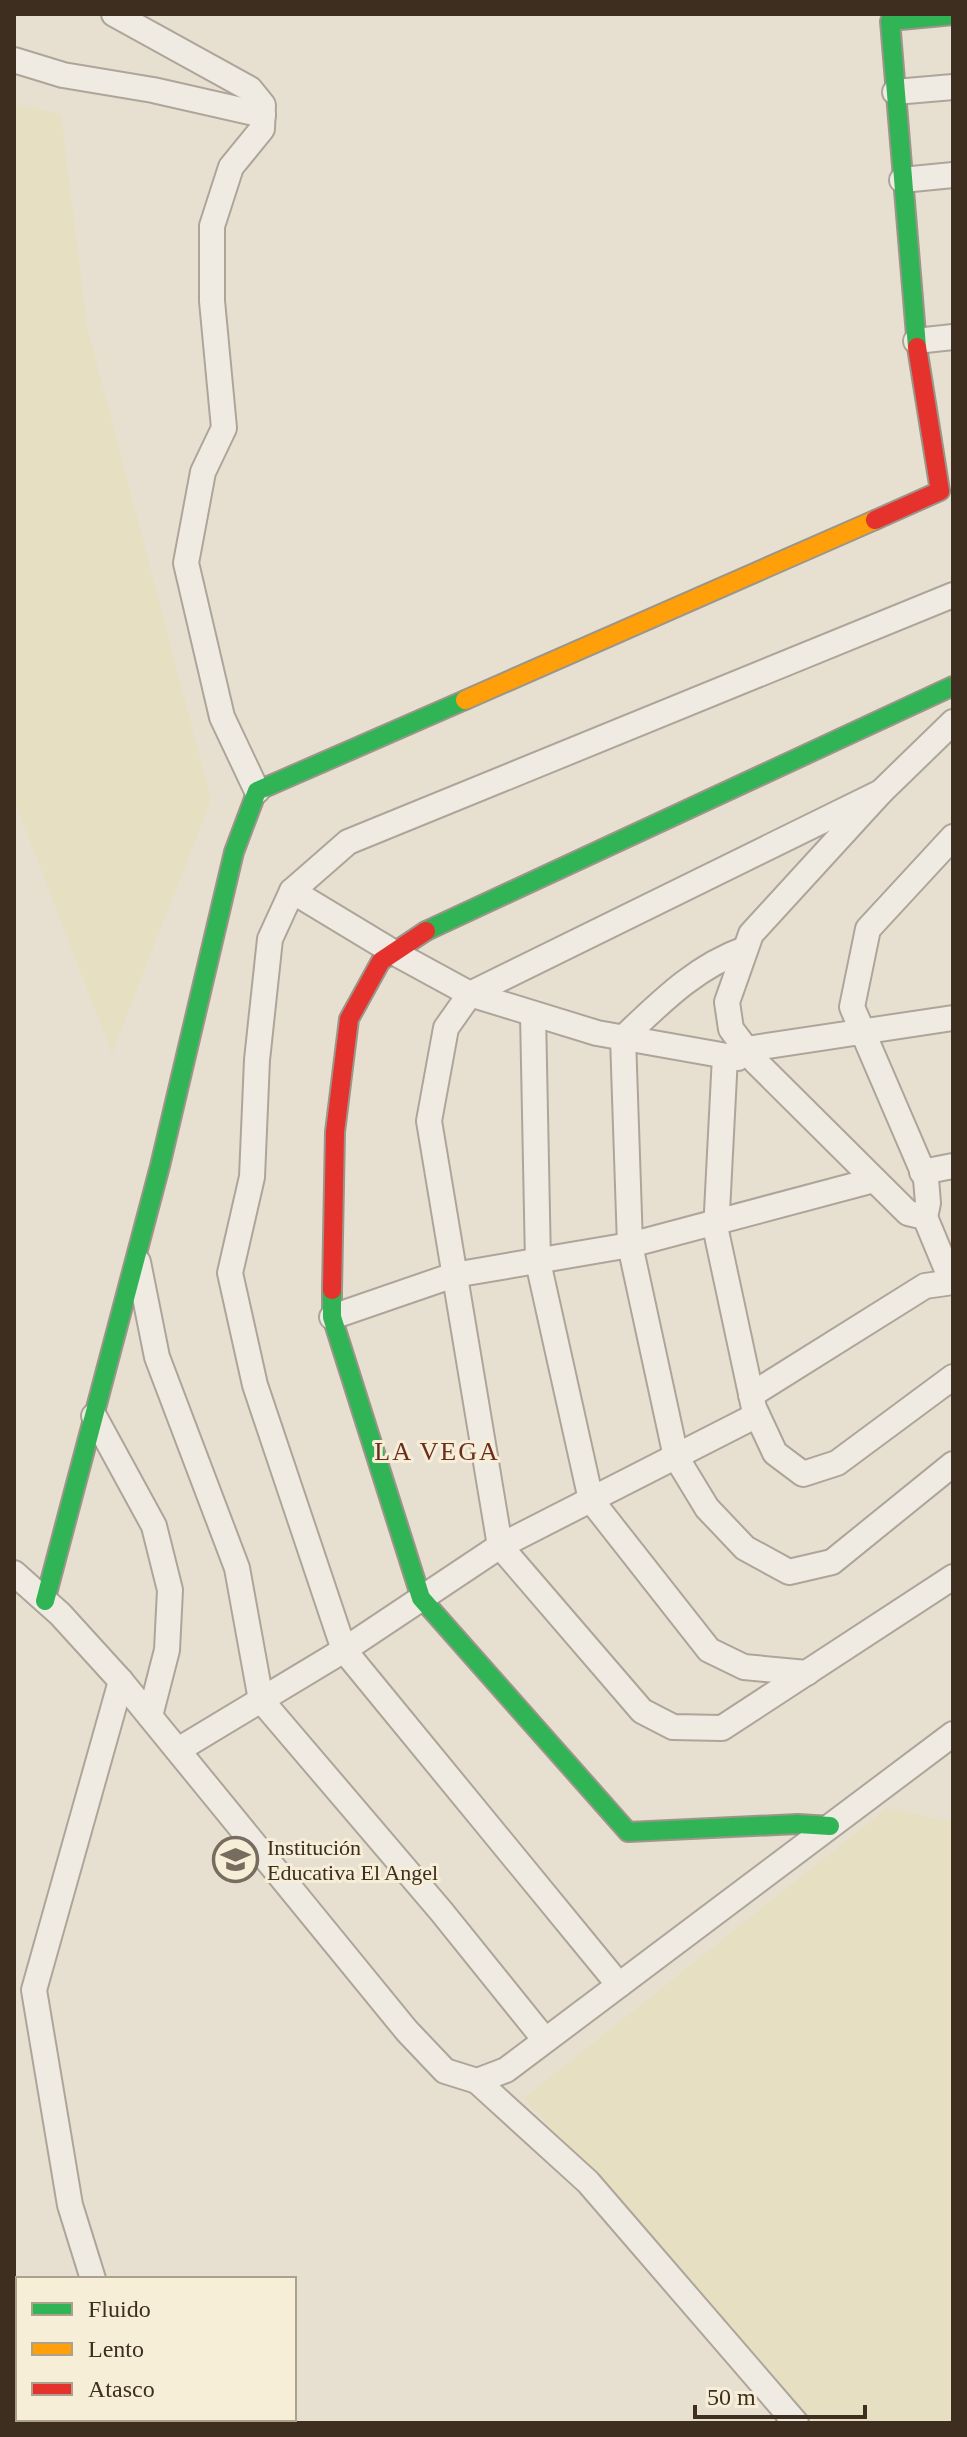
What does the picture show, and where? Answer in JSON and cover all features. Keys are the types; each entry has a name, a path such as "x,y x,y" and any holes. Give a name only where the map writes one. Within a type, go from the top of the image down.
{"street":[{"path":"114,14 250,89 263,105 262,129 231,167 212,226 212,301 224,428 203,472 186,563 222,717 257,791"},
{"path":"45,1601 160,1166 234,852 257,791 947,489 916,341 890,21 953,15"},
{"path":"14,60 63,75 153,90 263,115"},
{"path":"895,92 953,87"},
{"path":"902,180 953,175"},
{"path":"916,341 953,337"},
{"path":"619,1985 344,1650 255,1385 230,1273 252,1177 257,1060 270,939 292,891 348,842 953,595"},
{"path":"830,1826 798,1824 628,1832 421,1598 332,1317 335,1132 349,1019 381,961 393,952 416,936 953,686"},
{"path":"925,1217 908,1213 743,1055 731,1029 727,1002 751,934 881,792 953,722"},
{"path":"881,792 470,994 446,1028 429,1121 500,1546 642,1711 673,1727 722,1728 953,1577"},
{"path":"178,1750 344,1650 500,1546 676,1457 925,1286 952,1282 925,1217 928,1203 926,1179 852,1007 868,929 953,837"},
{"path":"292,891 470,994 623,1038 743,1055 953,1018"},
{"path":"745,949 721,958 675,988 623,1038 630,1245 676,1457 707,1508 745,1548 789,1572 832,1562 953,1464"},
{"path":"533,1014 538,1262 591,1500 709,1650 744,1667 807,1673"},
{"path":"743,1055 716,1231 754,1405 775,1453 803,1474 837,1463 953,1377"},
{"path":"922,1172 953,1166"},
{"path":"332,1317 454,1275 630,1245 874,1180"},
{"path":"137,1255 157,1357 237,1568 261,1700 441,1911 545,2040"},
{"path":"94,1416 154,1526 170,1590 167,1650 150,1716"},
{"path":"14,1573 60,1614 121,1681 407,2031 445,2071 477,2081 588,2182 796,2423"},
{"path":"92,2277 70,2205 24,1988 121,1681"},
{"path":"477,2081 506,2070 953,1734"}],"shaded area":[{"path":"14,104 61,114 87,326 211,800 112,1053 14,800"},
{"path":"887,1808 953,1822 953,2423 815,2423 524,2098"}],"traffic: fast":[{"path":"917,347 890,21 953,15"},
{"path":"426,931 953,686"},
{"path":"45,1601 160,1166 234,852 257,791 465,700"},
{"path":"332,1290 332,1317 421,1598 628,1832 798,1824 830,1826"}],"traffic: slow":[{"path":"465,700 875,520"}],"traffic: jam":[{"path":"875,520 940,491 917,347"},
{"path":"332,1290 335,1132 349,1019 381,961 426,931"}],"place":[{"name":"Institución Educativa El Angel","path":"236,1860"}],"district":[{"name":"LA VEGA","path":"437,1451"}]}
